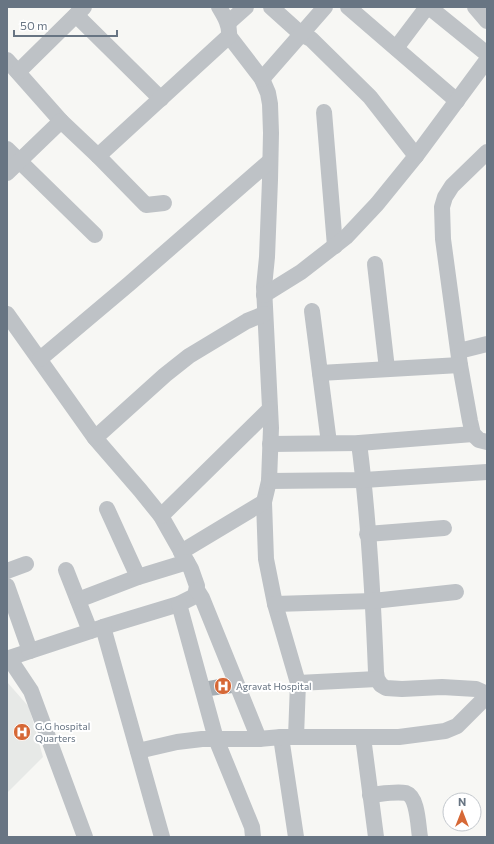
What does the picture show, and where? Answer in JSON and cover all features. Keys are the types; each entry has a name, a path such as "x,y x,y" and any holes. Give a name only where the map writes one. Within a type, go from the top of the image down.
{"street":[{"path":"219,7 229,30 262,79 268,93 270,104 265,131 270,161 264,295 270,409 269,481 264,502 266,559 275,604 298,683 289,736 296,837"},
{"path":"98,156 161,99 229,30 246,7"},
{"path":"270,7 301,34 311,40 370,97 416,156"},
{"path":"262,79 325,7"},
{"path":"348,7 457,101"},
{"path":"396,48 428,7 487,54"},
{"path":"474,7 487,21"},
{"path":"18,72 80,11 161,99"},
{"path":"7,60 61,121 146,205 164,203"},
{"path":"264,295 301,272 346,238 377,204 416,156 487,60"},
{"path":"324,112 335,246"},
{"path":"7,173 61,121"},
{"path":"7,149 95,235"},
{"path":"487,153 452,186 445,197 442,207 443,239 460,358 473,434 478,440 487,442"},
{"path":"40,359 129,284 270,161"},
{"path":"375,264 387,369"},
{"path":"312,311 329,443"},
{"path":"7,314 95,438 161,516 195,580 197,590 202,598 259,739"},
{"path":"95,438 164,375 189,356 247,321 264,314"},
{"path":"320,374 387,369 460,358 487,344"},
{"path":"161,516 270,409"},
{"path":"270,444 359,443 473,434"},
{"path":"138,751 177,742 202,739 259,739 289,736 399,736 445,732 458,726 487,695 476,689 442,687 402,689 386,688 381,686 377,679 364,480 359,443"},
{"path":"269,481 364,480 487,472"},
{"path":"78,600 138,577 184,557 264,502"},
{"path":"107,509 138,577"},
{"path":"367,534 444,528"},
{"path":"7,571 26,564"},
{"path":"66,570 78,600 96,629 138,751 162,837"},
{"path":"7,586 30,651"},
{"path":"85,837 31,691 9,658 96,629 179,604 195,596 197,590"},
{"path":"275,604 373,600 456,592"},
{"path":"179,604 216,739 252,827 253,837"},
{"path":"298,683 377,679"},
{"path":"363,737 376,837"},
{"path":"370,795 398,793 410,795 413,799 420,837"}],"shaded area":[{"name":"G.G hospital Quarters","path":"7,682 29,707 43,757 7,793"}],"building":[{"path":"230,677 233,693 210,696 208,681"}],"place":[{"name":"Agravat Hospital","path":"223,686"},
{"name":"G.G hospital Quarters","path":"22,732"}]}
